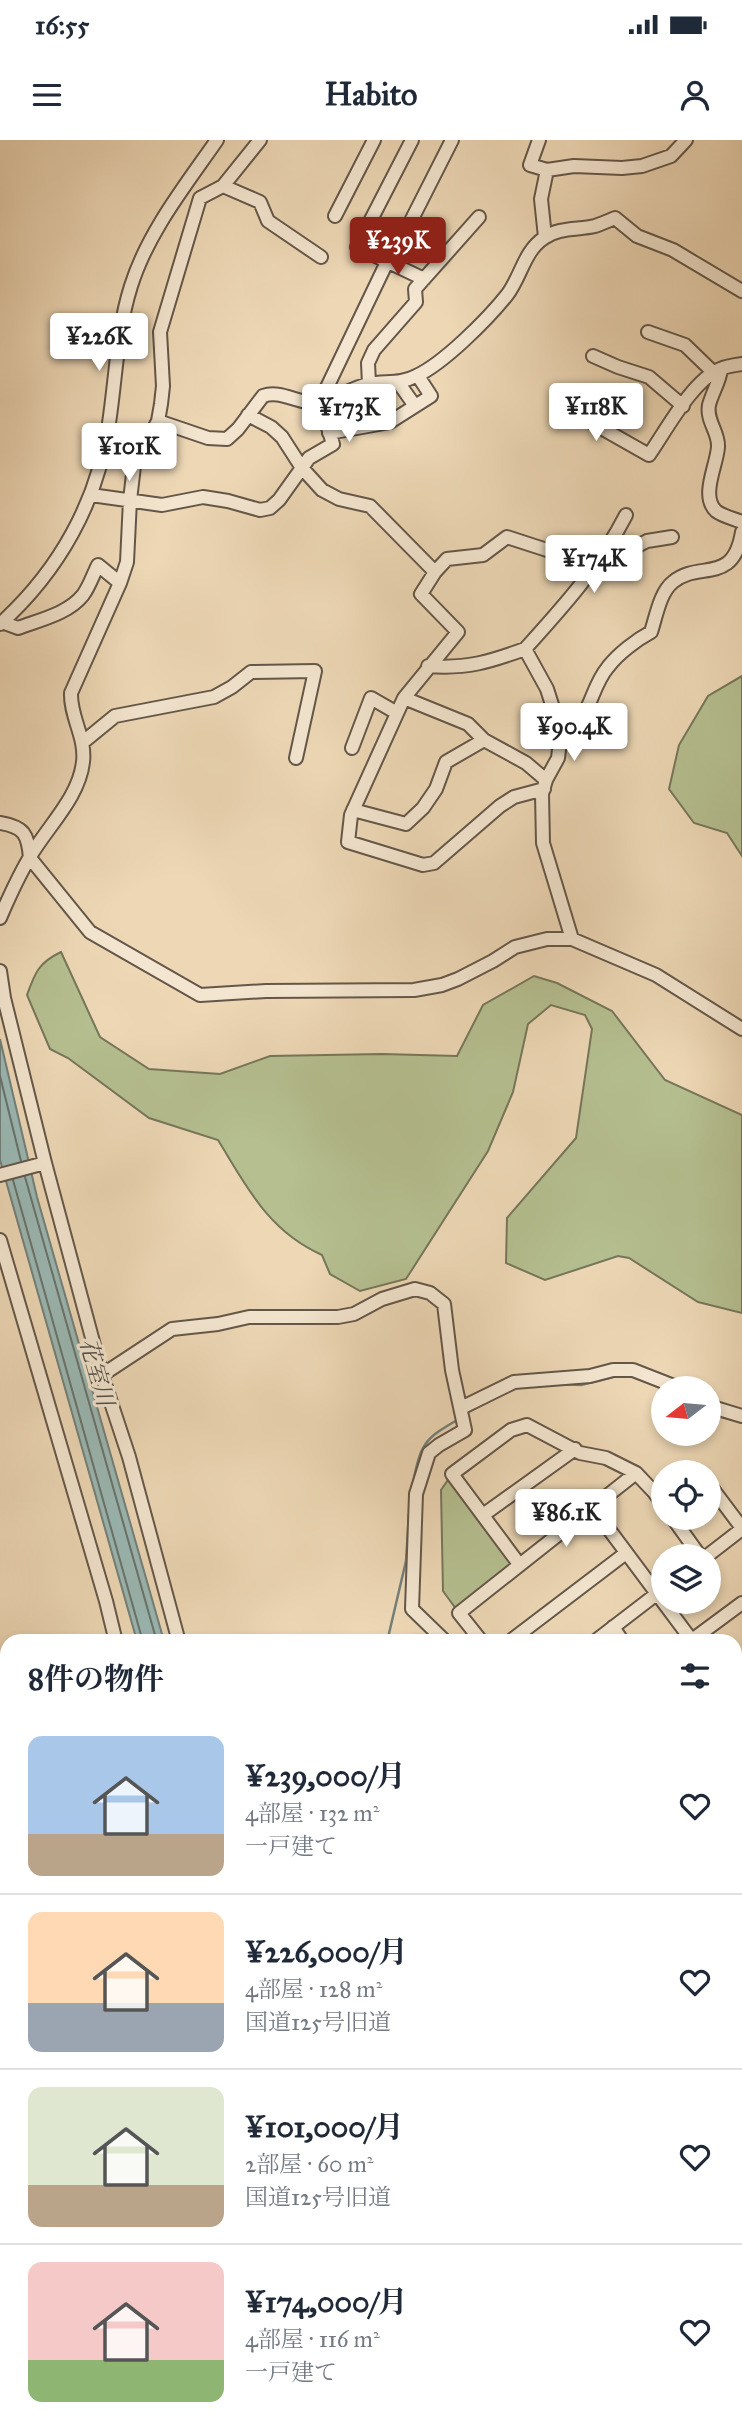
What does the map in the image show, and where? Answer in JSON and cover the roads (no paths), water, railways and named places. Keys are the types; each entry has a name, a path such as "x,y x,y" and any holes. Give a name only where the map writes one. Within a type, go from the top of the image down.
{"street":[{"path":"120,583 98,565 83,594 60,612 18,628 1,623 34,589 56,560 73,533 91,495 109,426 120,335 132,285 148,247 217,140"},
{"path":"0,918 30,858 77,788 83,760 82,743 71,708 71,693 120,583 128,554 134,466 158,421 163,386 160,332 201,198 223,186 260,140"},
{"path":"335,216 374,140"},
{"path":"412,140 357,247 424,279"},
{"path":"91,495 162,505 203,497 260,510 270,508 279,500 309,458 332,444 320,402 387,262 452,140"},
{"path":"539,140 530,165 547,170 574,166 642,166 671,156 686,140"},
{"path":"545,237 541,199 547,170"},
{"path":"223,186 260,202 268,221 321,257"},
{"path":"182,192 201,198"},
{"path":"369,384 368,363 374,350 416,302 415,289 479,217"},
{"path":"158,421 208,439 227,439 263,396 268,394 289,396 305,402 320,402 369,384 398,382 418,376 444,359 507,295 530,251 545,237 576,227 594,226 615,218 637,236 673,250 742,291"},
{"path":"648,332 685,345 717,371"},
{"path":"593,356 649,377 683,406"},
{"path":"559,404 649,455 696,388 717,371 742,363"},
{"path":"717,371 708,409 718,447 712,473 710,502 717,512 742,522"},
{"path":"330,433 390,422 415,406 430,396 418,376"},
{"path":"398,382 415,406"},
{"path":"248,415 276,432 322,490 339,499 370,506 435,572"},
{"path":"428,666 480,664 525,649 595,568 626,515"},
{"path":"561,733 584,717 593,692 608,667 640,638 651,632 672,582 686,575 721,568 739,548 742,532"},
{"path":"545,784 500,806 434,863 423,865 348,842 353,810 404,698 458,632 421,594 447,559 483,555 506,537 547,550 588,569 647,541 672,537"},
{"path":"525,649 547,689 561,733 558,758 545,784 543,843 572,939"},
{"path":"82,743 115,716 214,697 251,672 315,671 296,758"},
{"path":"352,748 371,698 397,713"},
{"path":"404,698 468,724 484,740 526,763 545,784"},
{"path":"353,810 406,824 423,808 436,789 446,762 484,740"},
{"path":"0,823 15,826 24,833 29,842 30,858 90,932 200,995 266,991 414,990 458,979 515,947 547,939 572,939 656,975 742,1029"},
{"path":"0,971 4,998 45,1163 102,1375 129,1457 177,1634"},
{"path":"0,1175 45,1163"},
{"path":"0,1240 114,1634"},
{"path":"102,1375 172,1329 218,1324 249,1317 338,1317 354,1314 382,1299 415,1289 430,1293 444,1304 453,1370 466,1430 439,1445 429,1454 416,1494 412,1609 438,1634"},
{"path":"461,1408 514,1382 590,1376 613,1370 633,1370 651,1377"},
{"path":"721,1410 742,1416"},
{"path":"519,1564 452,1474 511,1430 527,1425 575,1450 606,1458 651,1484"},
{"path":"483,1516 575,1450"},
{"path":"476,1634 459,1613 636,1473"},
{"path":"721,1500 742,1529 721,1545"},
{"path":"593,1508 626,1553 651,1581"},
{"path":"520,1634 626,1553"},
{"path":"604,1634 651,1598"},
{"path":"701,1634 742,1602"},
{"path":"675,1614 688,1634"},
{"path":"612,1627 617,1634"}],"water":[{"path":"0,1039 37,1197 162,1634 135,1634 0,1160"}],"waterway":[{"path":"558,1384 581,1385 617,1376"},
{"path":"466,1413 485,1403"},
{"path":"721,1417 742,1422"},
{"path":"413,1483 422,1450 431,1437 459,1419"},
{"path":"389,1634 406,1561 409,1514"}],"water label":[{"name":"花室川","path":"97,1372"}]}
